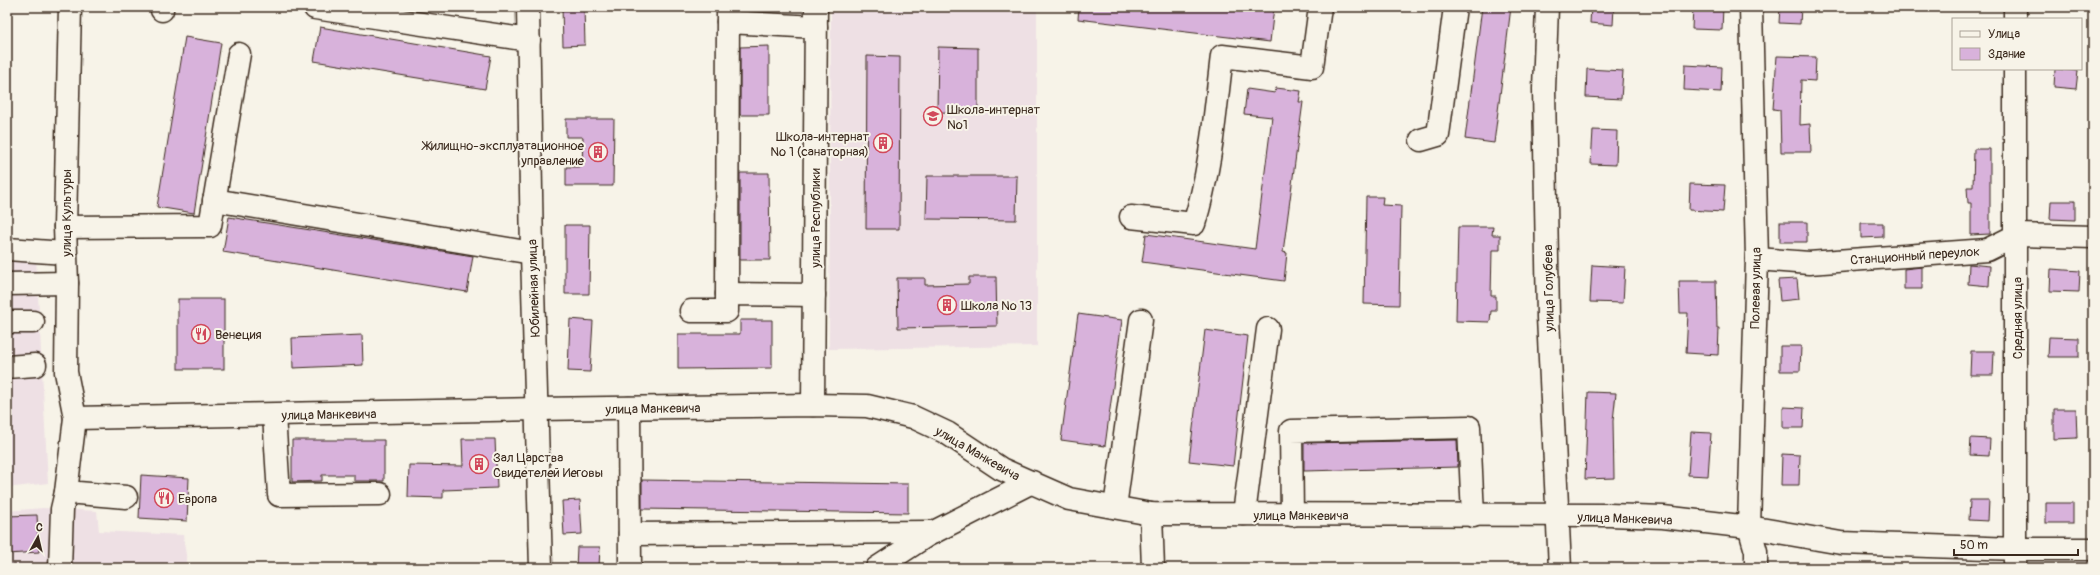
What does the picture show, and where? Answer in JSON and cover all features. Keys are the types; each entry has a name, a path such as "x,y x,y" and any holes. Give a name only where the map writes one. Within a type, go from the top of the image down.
{"street":[{"name":"улица Культуры","path":"60,568 62,509 66,492 75,418 66,372 67,283 65,227 70,7"},
{"name":"Юбилейная улица","path":"528,7 532,253 541,568"},
{"path":"1131,217 1194,224 1200,204 1211,142 1222,56 1312,67 1320,7"},
{"path":"1420,140 1438,135 1455,7"},
{"name":"улица Голубева","path":"1547,7 1544,89 1548,310 1560,568"},
{"name":"Полевая улица","path":"1751,7 1757,259 1749,528 1756,551 1756,568"},
{"path":"2015,7 2015,18"},
{"path":"315,8 529,40"},
{"path":"691,311 727,311 728,14 816,17"},
{"name":"улица Республики","path":"813,405 816,17"},
{"path":"65,227 210,226 239,54"},
{"name":"Средняя улица","path":"2016,70 2016,559"},
{"path":"214,200 532,253"},
{"name":"Станционный переулок","path":"1757,259 1809,262 1987,250 2017,235 2093,237"},
{"path":"7,249 65,253"},
{"path":"7,284 67,283"},
{"path":"727,294 814,295"},
{"path":"1115,508 1141,320"},
{"path":"7,322 33,322"},
{"path":"1244,514 1268,329"},
{"path":"7,367 35,365"},
{"name":"улица Манкевича","path":"75,418 537,409 813,405 867,406 913,417 947,433 1001,469 1069,499 1151,514 1663,517 1749,528 1841,543 2016,559 2093,549"},
{"path":"629,408 630,568"},
{"path":"274,415 279,495 380,494"},
{"path":"1292,515 1291,431 1469,427 1473,516"},
{"path":"878,568 934,532 1032,482"},
{"path":"66,492 126,497"},
{"path":"1151,514 1153,568"},
{"path":"630,534 934,532"}],"shaded area":[{"name":"Школа-интернат №1","path":"831,7 1037,7 1037,346 829,349"},
{"path":"35,238 48,483 7,488 7,239"},
{"path":"43,508 97,511 99,531 183,535 188,568 7,568 7,511"}],"building":[{"path":"562,7 584,7 585,45 563,46"},
{"path":"1079,7 1274,7 1270,42 1078,19"},
{"path":"1482,7 1511,7 1494,143 1465,139"},
{"path":"1591,7 1614,7 1613,25 1590,23"},
{"path":"1693,7 1723,7 1722,30 1692,29"},
{"path":"1780,7 1801,7 1800,24 1779,23"},
{"path":"320,27 491,56 485,89 314,61"},
{"path":"185,37 221,43 194,213 157,207"},
{"path":"769,46 769,115 740,115 740,47"},
{"path":"938,47 978,48 978,113 937,112"},
{"path":"867,56 900,57 899,229 866,229"},
{"path":"1777,56 1816,57 1815,81 1801,80 1800,125 1810,124 1811,152 1781,152 1780,110 1773,109"},
{"path":"1685,65 1722,67 1721,92 1684,90"},
{"path":"1587,69 1623,71 1621,99 1586,97"},
{"path":"2055,70 2078,71 2076,89 2054,87"},
{"path":"1276,88 1301,91 1299,102 1303,102 1283,252 1287,253 1284,281 1142,262 1146,234 1255,249 1272,117 1244,114 1247,89 1275,93"},
{"name":"Жилищно-эксплуатационное управление","path":"566,119 614,119 613,186 566,186 566,167 582,167 583,137 566,137"},
{"path":"1593,130 1617,131 1616,165 1591,164"},
{"path":"1974,149 1990,149 1990,234 1971,235 1971,203 1968,203 1967,187 1973,187"},
{"path":"740,173 769,173 770,260 740,260"},
{"path":"927,176 1017,176 1016,220 926,219"},
{"path":"1690,184 1725,185 1723,212 1689,210"},
{"path":"1366,197 1383,197 1382,205 1401,206 1399,305 1364,304"},
{"path":"2051,201 2075,201 2075,220 2050,219"},
{"path":"229,217 473,256 467,292 223,252"},
{"path":"1780,222 1807,222 1807,242 1780,242"},
{"path":"1861,223 1883,223 1883,237 1861,238"},
{"path":"565,225 590,225 589,294 565,294"},
{"path":"1458,227 1493,227 1492,235 1500,235 1500,250 1492,250 1491,296 1496,296 1496,311 1491,311 1490,322 1456,321"},
{"path":"1969,264 1990,266 1989,286 1968,284"},
{"path":"1592,265 1625,267 1623,303 1590,302"},
{"path":"1922,267 1922,289 1904,289 1904,269"},
{"path":"2051,269 2080,271 2079,292 2050,291"},
{"name":"Школа № 13","path":"969,277 996,277 997,326 898,328 897,278 925,278 925,285 969,284"},
{"path":"1797,279 1799,299 1780,301 1778,280"},
{"path":"1679,281 1716,281 1717,328 1719,328 1718,355 1686,353 1688,313 1680,313"},
{"name":"Венеция","path":"178,299 224,299 224,369 178,369"},
{"path":"1078,314 1122,320 1105,446 1061,440"},
{"path":"570,319 593,321 590,372 568,371"},
{"path":"740,320 772,320 772,368 678,369 678,334 740,334"},
{"path":"1205,330 1248,336 1233,466 1189,461"},
{"path":"362,335 363,365 293,368 292,338"},
{"path":"2049,337 2079,338 2079,357 2048,357"},
{"path":"1780,346 1801,346 1800,371 1780,371"},
{"path":"1971,351 1994,351 1993,375 1970,375"},
{"path":"1588,392 1616,393 1613,421 1614,478 1585,479"},
{"path":"1783,407 1804,408 1803,428 1783,428"},
{"path":"2054,409 2076,409 2077,438 2054,439"},
{"path":"1691,432 1711,433 1708,476 1688,475"},
{"path":"1971,438 1990,439 1989,456 1970,455"},
{"path":"462,439 495,439 497,488 443,490 443,498 408,497 409,465 463,466"},
{"path":"292,440 384,440 384,481 354,481 354,475 322,475 322,481 292,482"},
{"path":"1457,440 1458,467 1304,471 1304,443"},
{"path":"1782,454 1800,455 1799,485 1781,485"},
{"name":"Европа","path":"141,475 189,478 187,521 139,518"},
{"path":"642,480 908,484 908,513 642,509"},
{"path":"580,500 582,534 564,535 562,501"},
{"path":"1970,500 1989,500 1988,521 1969,520"},
{"path":"2046,503 2073,503 2073,523 2046,523"},
{"path":"37,515 39,552 7,554 7,516"},
{"path":"577,547 600,547 599,568 576,568"}],"place":[{"name":"Школа-интернат №1","path":"933,116"},
{"name":"Школа-интернат № 1 (санаторная)","path":"883,143"},
{"name":"Жилищно-эксплуатационное управление","path":"598,152"},
{"name":"Школа № 13","path":"947,305"},
{"name":"Венеция","path":"201,334"},
{"name":"Зал Царства Свидетелей Иеговы","path":"479,464"},
{"name":"Европа","path":"164,498"}]}
